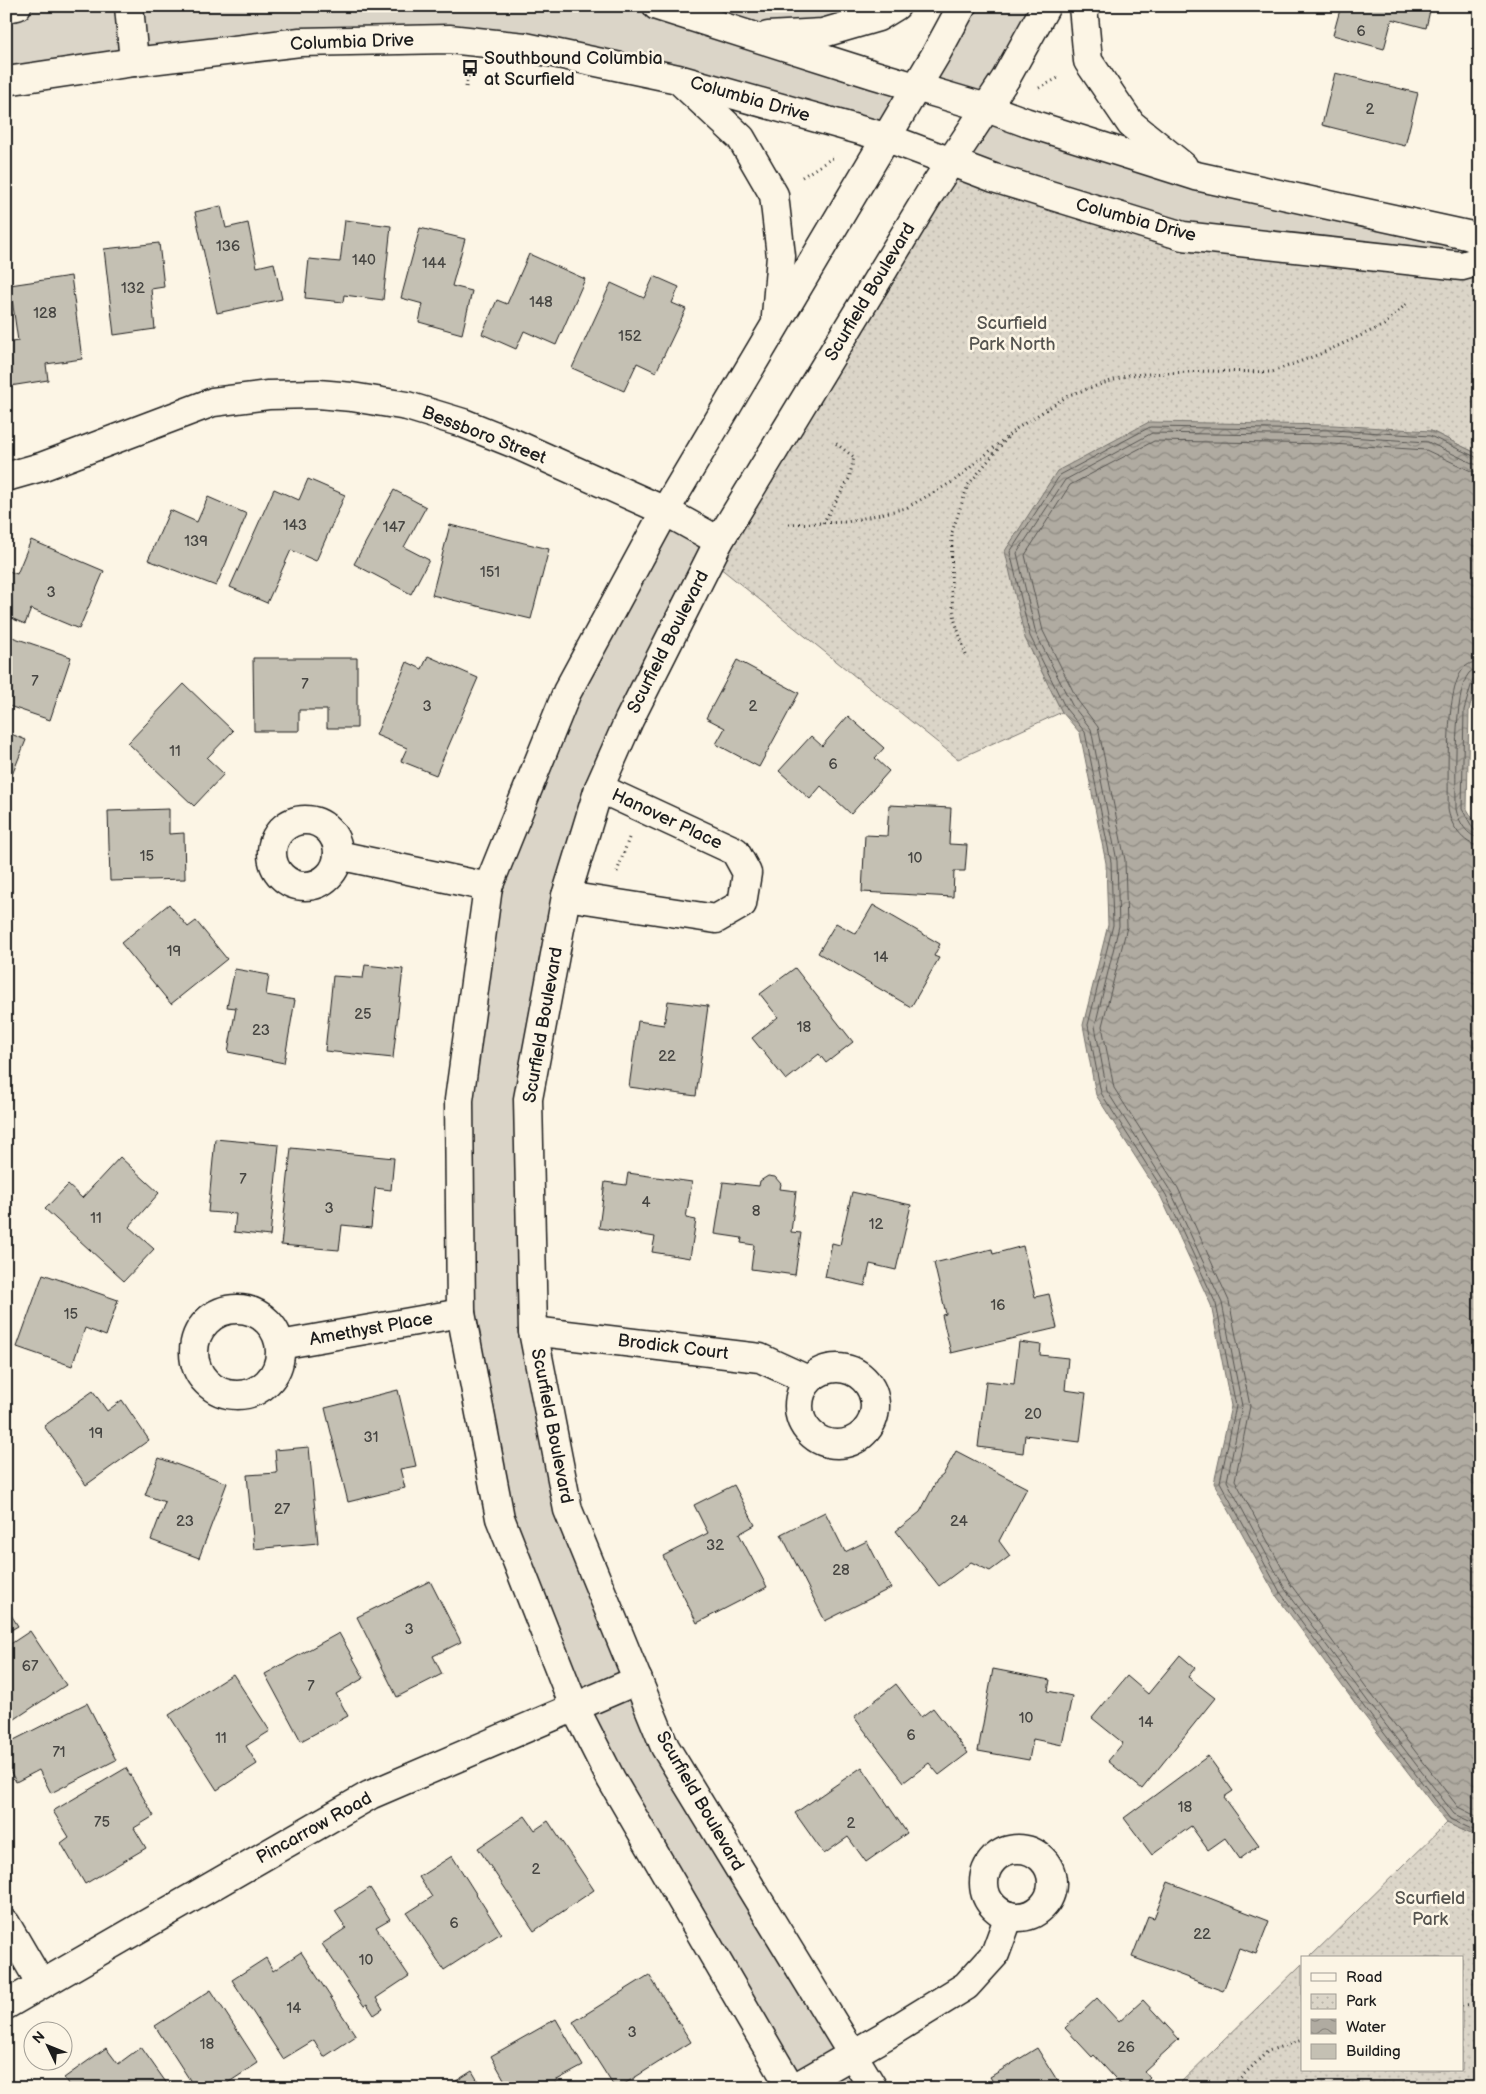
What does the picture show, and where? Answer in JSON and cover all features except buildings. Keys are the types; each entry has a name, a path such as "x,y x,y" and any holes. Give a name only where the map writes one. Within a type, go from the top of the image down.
{"street":[{"path":"6,8 17,6"},
{"path":"128,6 134,62"},
{"path":"657,6 987,108 1024,122 1196,176 1467,235 1480,240"},
{"path":"750,36 823,33 878,17 896,6"},
{"path":"962,6 664,511 567,692 488,887 459,1100 461,1313 500,1518 574,1706 611,1779 793,2088 852,2055 966,1986 995,1954 1009,1916"},
{"name":"Scurfield Boulevard","path":"873,2088 665,1747 568,1510 533,1331 528,1099 566,896 600,788 629,720 719,541 949,162 987,108 1046,6"},
{"path":"1083,6 1088,61 1131,124 1196,176"},
{"name":"Columbia Drive","path":"6,81 134,62 300,42 448,39 525,47 678,79 885,137 994,178 1183,236 1462,266 1480,261"},
{"path":"678,79 742,138 774,195 781,256 775,323"},
{"name":"Bessboro Street","path":"6,477 41,467 154,422 213,402 268,395 318,394 408,406 463,423 513,443 664,511 719,541"},
{"name":"Hanover Place","path":"566,896 716,920 742,904 748,873 735,850 600,788"},
{"path":"338,855 488,887"},
{"name":"Amethyst Place","path":"280,1345 461,1313"},
{"name":"Brodick Court","path":"533,1331 760,1358 808,1380"},
{"name":"Pincarrow Road","path":"6,2005 370,1795 638,1680"},
{"path":"6,1924 41,1984"}],"path":[{"path":"466,87 470,68"},
{"path":"797,180 834,158"},
{"path":"789,524 847,522 906,508 954,480 1013,431 1069,395 1130,375 1208,371 1272,372 1320,354 1384,324 1406,304"},
{"path":"966,656 955,621 951,591 950,558 952,532 968,485 1013,431"},
{"path":"823,524 849,479 854,457 834,442"},
{"path":"615,880 630,833"},
{"path":"1464,2004 1480,2004"},
{"path":"1230,2088 1268,2051 1301,2040"}],"green space":[{"path":"17,6 896,6 753,36 916,86 962,6 1046,6 987,107 1467,235 1480,261 1183,236 949,163 987,108 917,86 885,137 449,39 6,81 6,8"},
{"name":"Scurfield Park North","path":"949,163 1183,236 1480,261 1480,455 1431,431 1025,638 1062,712 958,759 714,563"},
{"path":"665,511 714,563 599,788 528,1099 533,1331 568,1510 638,1680 873,2088 791,2088 574,1706 500,1518 461,1313 459,1100 488,887"},
{"name":"Scurfield Park","path":"1447,1823 1480,1838 1480,2088 1175,2088 1301,1965 1301,2072 1464,2072 1464,1956 1311,1956"}],"water":[{"path":"1149,422 1333,425 1431,431 1480,455 1480,673 1469,710 1467,809 1480,831 1480,1838 1447,1823 1360,1710 1275,1594 1214,1483 1231,1406 1211,1305 1161,1197 1096,1095 1083,1025 1108,925 1106,863 1080,733 1062,712 1025,638 1005,551 1057,471"}],"place":[{"name":"Southbound Columbia at Scurfield","path":"470,68"}]}
